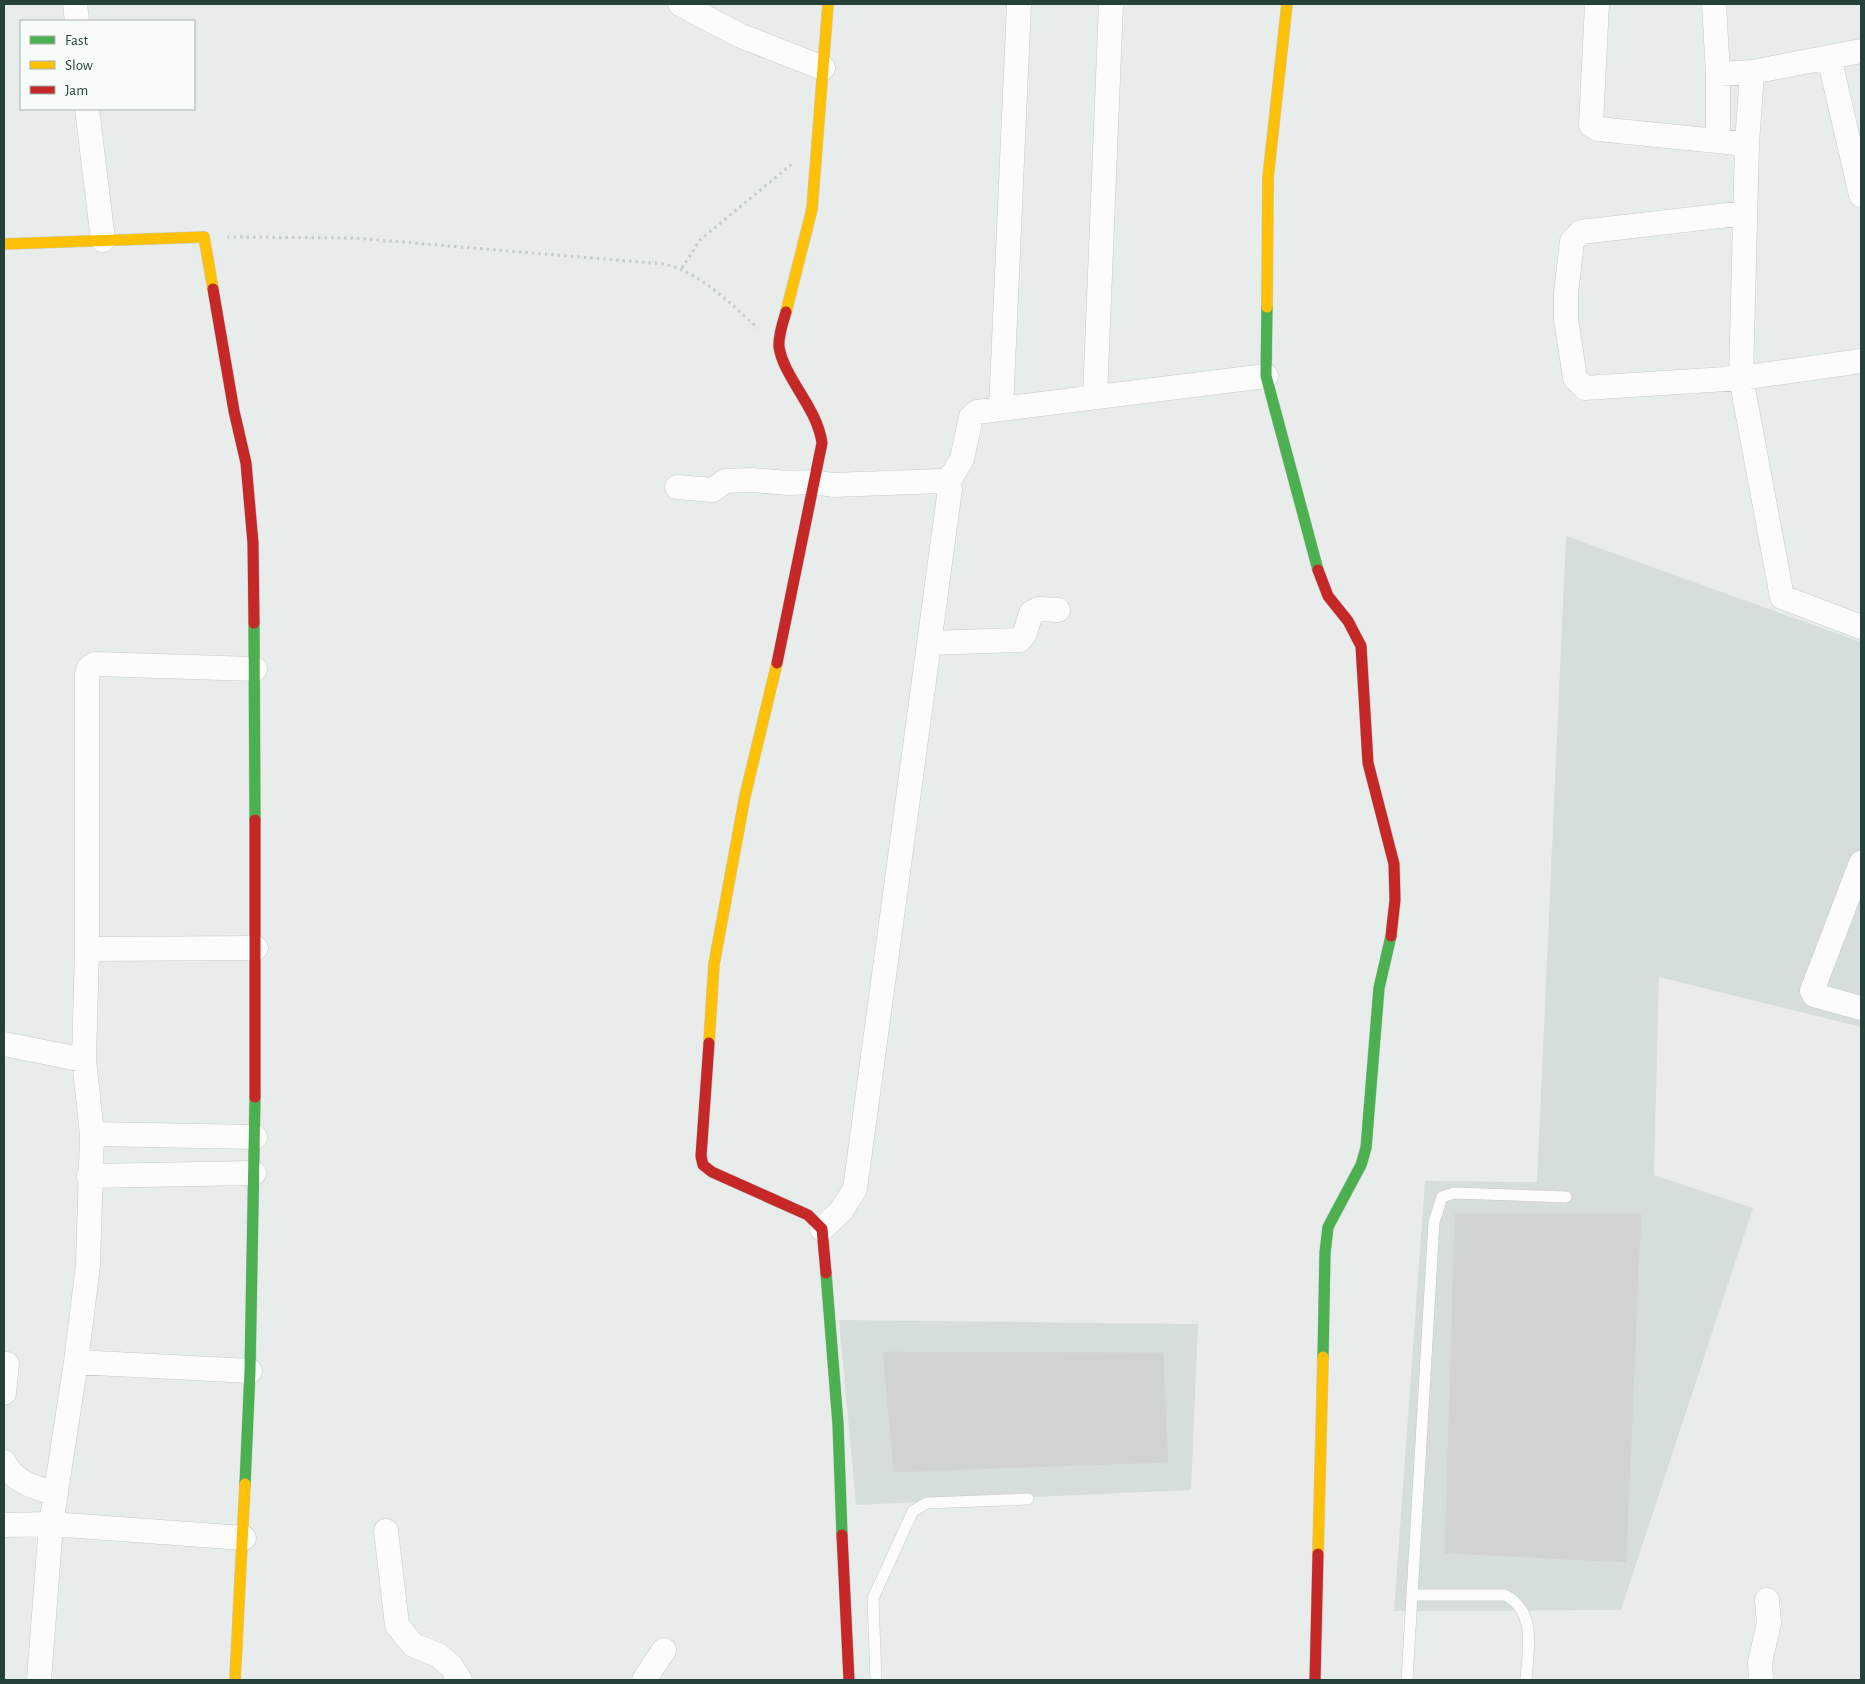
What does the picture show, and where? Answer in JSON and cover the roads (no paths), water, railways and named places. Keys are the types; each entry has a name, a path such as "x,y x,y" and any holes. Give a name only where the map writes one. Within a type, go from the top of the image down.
{"street":[{"path":"75,4 77,20"},
{"path":"680,4 740,36 823,68"},
{"path":"828,4 812,209 781,330 779,346 784,361 820,427 822,443 780,649 745,796 714,964 701,1156 703,1165 712,1172 808,1215 822,1229 838,1424 845,1633 849,1680"},
{"path":"1001,409 1020,4"},
{"path":"1095,397 1111,4"},
{"path":"1287,4 1268,178 1266,376 1318,570 1328,596 1348,621 1360,646 1368,763 1394,864 1395,900 1389,950 1379,988 1366,1148 1361,1165 1328,1227 1325,1253 1315,1680"},
{"path":"1597,4 1591,126 1598,129 1747,144"},
{"path":"1714,4 1718,74 1718,141"},
{"path":"1718,74 1752,72 1861,51"},
{"path":"1828,57 1861,195"},
{"path":"1752,72 1747,144 1741,378 1782,597 1861,627"},
{"path":"87,110 103,240"},
{"path":"1746,213 1581,232 1572,241 1566,293 1566,319 1575,378 1585,388 1741,378 1861,361"},
{"path":"4,244 204,236 234,410 246,463 252,544 255,668 256,948 254,1173 244,1538 235,1680"},
{"path":"822,1229 841,1211 855,1189 950,496 947,484 962,459 971,417 977,412 1266,376"},
{"path":"677,487 713,490 725,482 752,480 788,484 814,482 833,485 940,481 947,484"},
{"path":"930,643 1020,640 1025,633 1031,613 1039,609 1058,610"},
{"path":"39,1680 51,1524 76,1362 88,1265 89,1176 92,1134 84,1060 87,949 87,674 89,668 95,664 255,668"},
{"path":"1861,862 1812,991 1814,994 1861,1008"},
{"path":"87,949 256,948"},
{"path":"4,1044 84,1060"},
{"path":"92,1134 254,1136"},
{"path":"89,1176 254,1173"},
{"path":"76,1362 250,1371"},
{"path":"4,1393 7,1364"},
{"path":"4,1462 9,1473 26,1485 56,1494"},
{"path":"4,1525 51,1524 244,1538"},
{"path":"386,1531 397,1624 413,1645 438,1655 451,1666 460,1680"},
{"path":"1761,1680 1760,1662 1769,1624 1767,1600"},
{"path":"644,1680 664,1650"}],"lane":[{"path":"1407,1680 1434,1222 1437,1210 1442,1197 1454,1193 1566,1197"},
{"path":"876,1680 872,1598 913,1511 927,1503 1028,1498"},
{"path":"1412,1595 1505,1595 1517,1601 1528,1621 1529,1644 1526,1680"}]}
